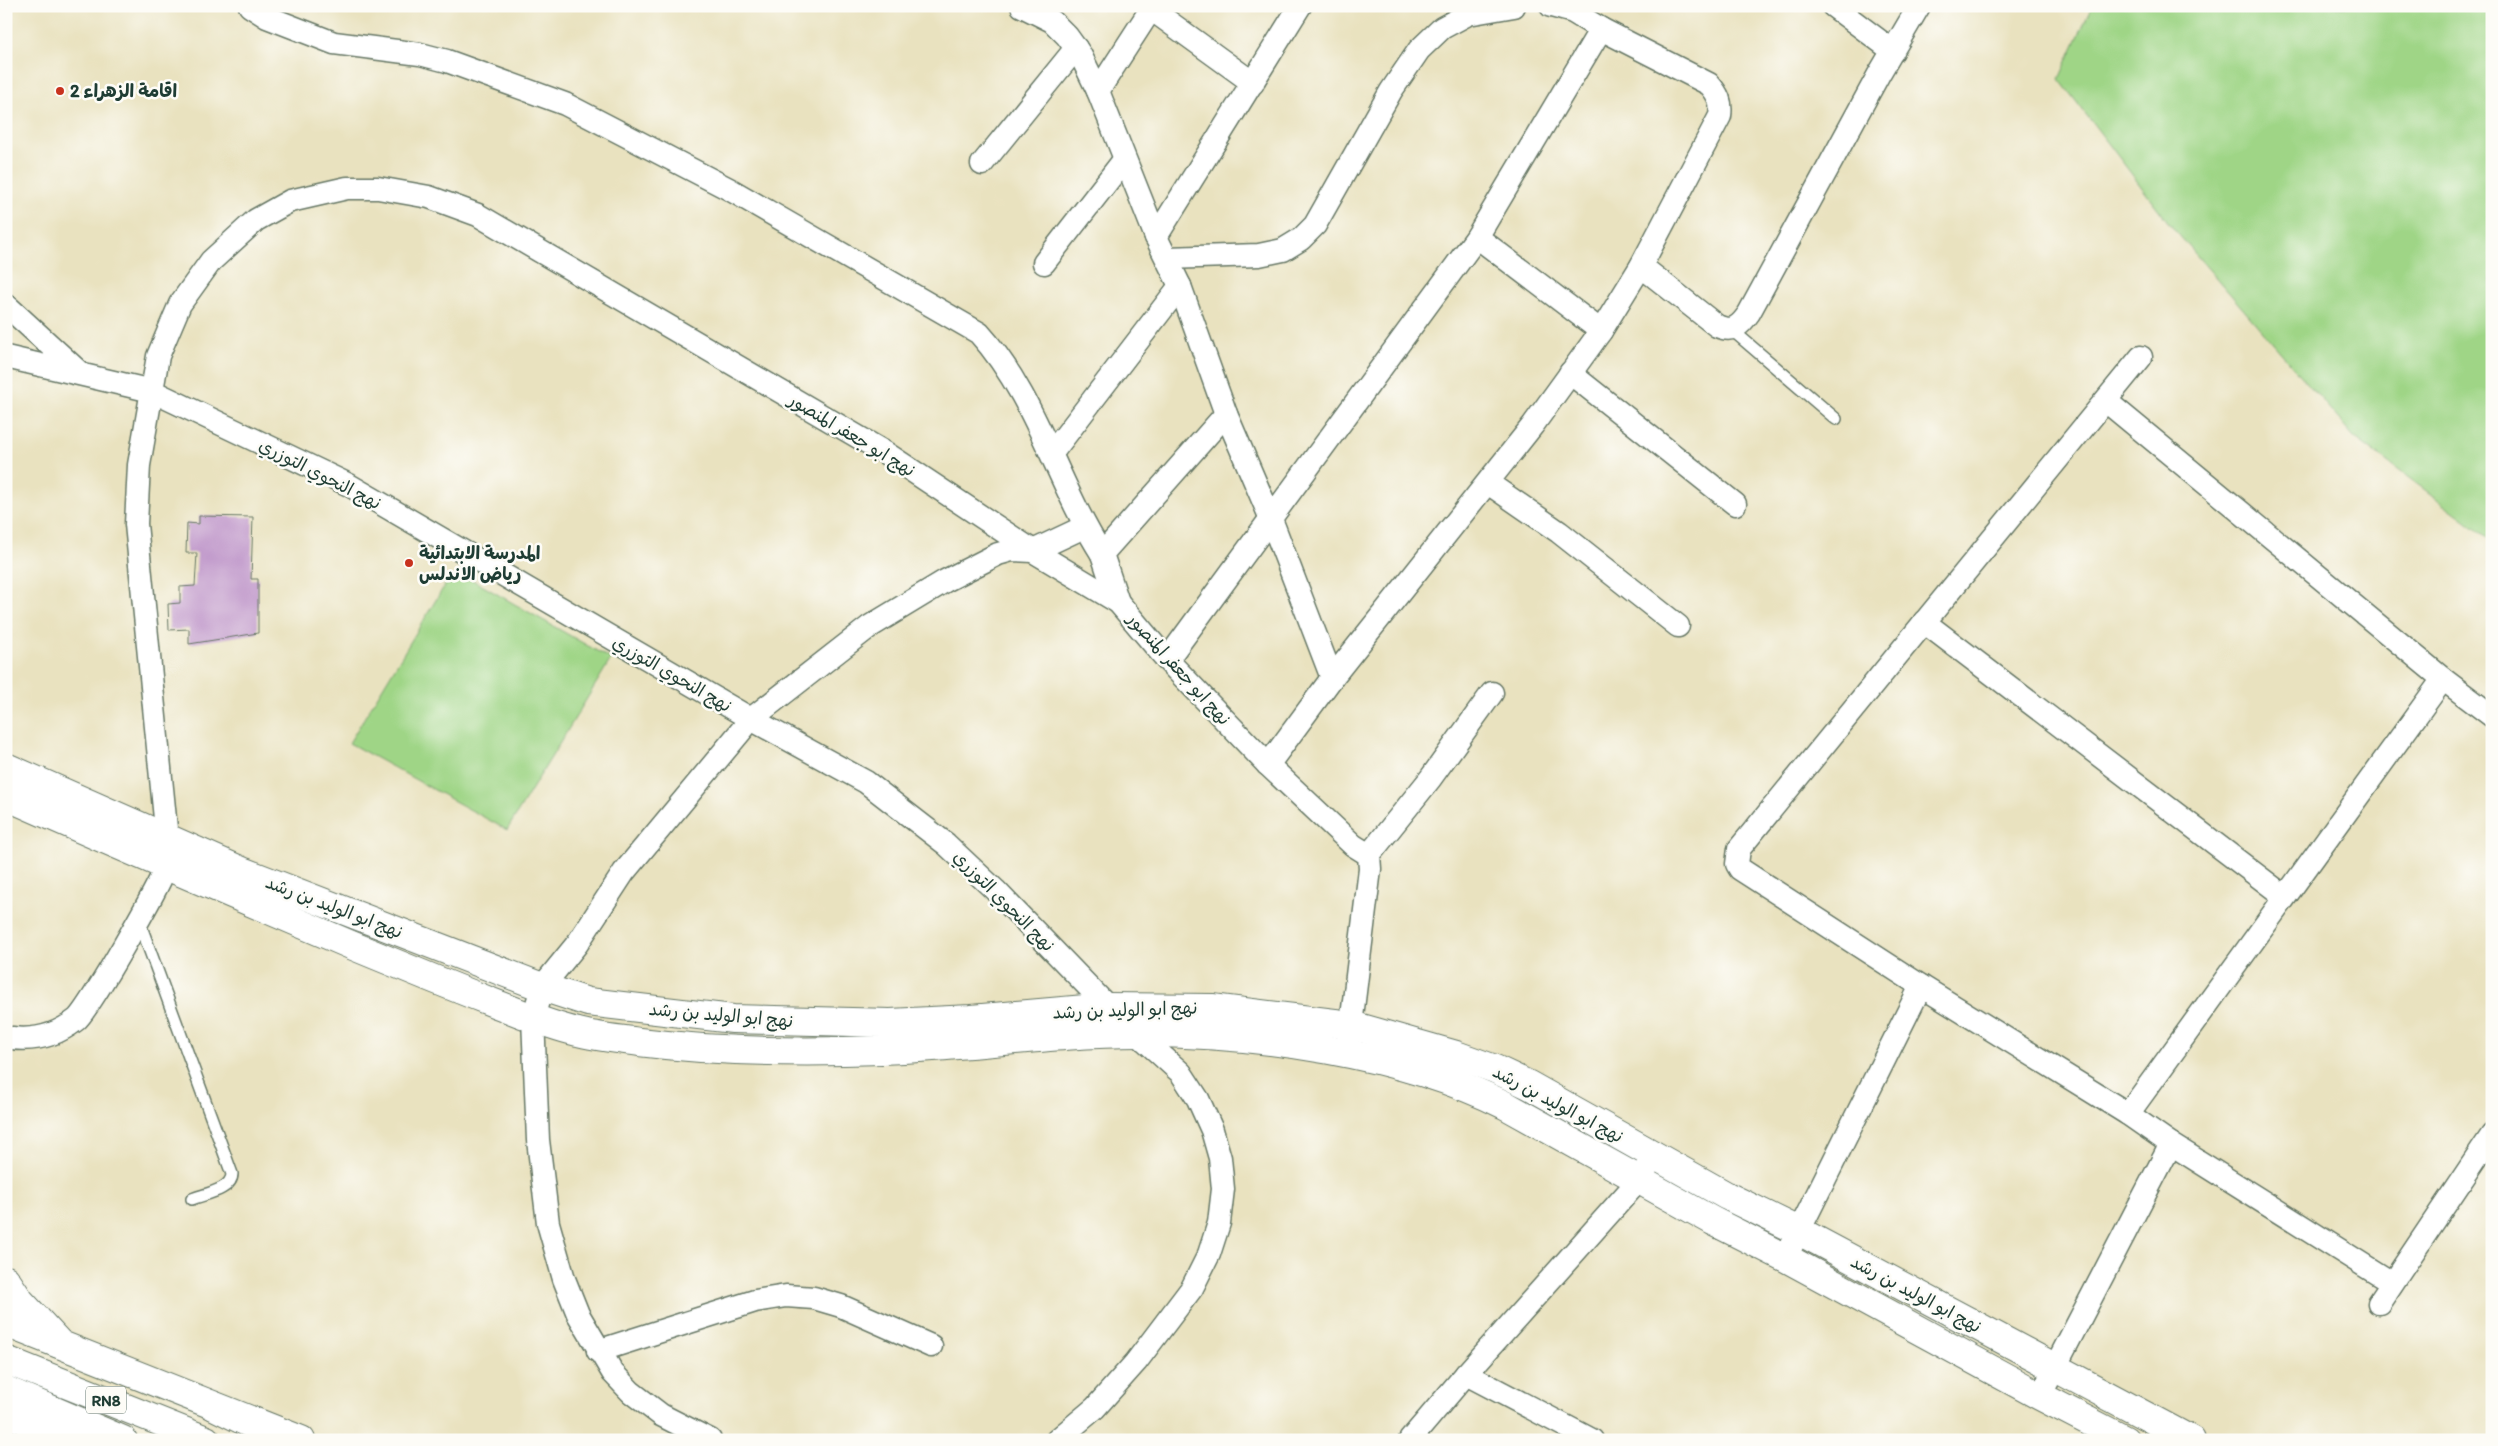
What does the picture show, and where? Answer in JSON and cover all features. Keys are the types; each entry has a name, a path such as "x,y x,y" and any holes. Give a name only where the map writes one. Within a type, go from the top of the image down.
{"main road":[{"name":"نهج ابو الوليد بن رشد","path":"6,767 242,871 542,987 588,1002 733,1019 890,1023 1108,1008 1212,1008 1285,1015 1351,1025 1456,1055 1495,1069 1529,1085 1653,1156 2191,1440"},
{"name":"نهج ابو الوليد بن رشد","path":"6,796 424,975 533,1018 578,1032 642,1042 799,1052 946,1047 1073,1036 1138,1033 1225,1037 1280,1042 1345,1054 1440,1078 1474,1090 2125,1440"},
{"path":"6,1280 20,1301 60,1344"},
{"path":"6,1323 301,1440"},
{"name":"RN8","path":"6,1360 206,1440"},
{"name":"RN8","path":"6,1390 123,1440"},
{"path":"214,1406 283,1440"},
{"path":"6,1413 70,1440"}],"street":[{"path":"250,6 267,17 334,43 420,54 487,74 565,104 729,189 979,333 1002,359 1052,453 1084,526 1102,554 1118,602"},
{"path":"1022,6 1052,21 1076,48 1098,91 1124,160 1156,236 1180,286 1226,414 1271,520 1332,678"},
{"path":"1156,236 1254,83 1300,6"},
{"path":"1167,258 1259,255 1283,250 1300,239 1315,225 1391,91 1419,50 1442,28 1468,14 1514,6"},
{"path":"1268,765 1332,678 1488,483 1601,331 1641,266 1720,116 1720,100 1716,92 1708,84 1601,29 1572,9 1551,6"},
{"path":"1833,6 1893,51"},
{"path":"1641,266 1717,326 1732,330 1740,326 1749,313 1919,6"},
{"path":"1098,91 1152,8 1254,83"},
{"path":"1167,660 1476,237 1601,29"},
{"path":"982,164 1076,48"},
{"path":"1044,263 1124,160"},
{"name":"نهج ابو جعفر المنصور","path":"166,866 167,839 136,524 138,465 158,356 180,304 211,261 256,220 290,201 318,193 347,188 370,188 407,192 429,197 478,215 884,452 1033,551 1118,602 1167,660 1268,765 1353,845 1369,855"},
{"path":"1476,237 1601,331"},
{"path":"1052,453 1180,286"},
{"path":"6,305 82,374"},
{"name":"نهج النحوي التوزري","path":"6,357 152,392 349,485 751,720 866,782 905,810 946,844 995,890 1108,1008 1181,1072 1198,1099 1209,1122 1220,1158 1223,1189 1219,1223 1209,1254 1192,1288 1165,1326 1094,1408 1058,1440"},
{"path":"2141,357 1739,849 1736,859 1740,869 1921,986 2128,1114 2171,1144 2392,1283"},
{"path":"1570,373 1735,504"},
{"path":"2106,401 2443,679 2492,716"},
{"path":"1102,554 1226,414"},
{"path":"1488,483 1559,532 1678,626"},
{"path":"710,1440 661,1415 631,1392 613,1373 598,1351 578,1314 564,1279 548,1223 538,1140 533,1018 542,987 577,944 624,872 751,720 869,627 936,586 998,554 1012,550 1033,551 1084,526"},
{"path":"1924,622 2284,896"},
{"path":"2128,1114 2284,896 2443,679"},
{"path":"1345,1054 1351,1025 1370,869 1369,855 1430,779 1492,693"},
{"path":"12,1038 28,1040 49,1036 78,1019 138,920 166,866"},
{"path":"1786,1258 1921,986"},
{"path":"2379,1303 2492,1135"},
{"path":"2040,1396 2171,1144"},
{"path":"1410,1440 1466,1374 1639,1180 1653,1156"},
{"path":"598,1351 755,1301 786,1296 814,1298 841,1306 931,1346"},
{"path":"1466,1374 1592,1440"}],"lane":[{"path":"1732,330 1836,419"},
{"path":"138,920 232,1174 232,1180 227,1186 192,1199"}],"green space":[{"path":"2092,6 2492,6 2492,540 2354,437 2172,227 2059,79"},
{"path":"469,578 611,659 507,830 349,743 445,585"}],"building":[{"path":"199,516 253,517 251,579 258,579 258,633 189,644 189,629 169,630 168,604 180,603 180,587 195,586 197,553 186,553 187,523 199,524"}],"place":[{"name":"اقامة الزهراء 2","path":"60,91"},
{"name":"المدرسة الابتدائية رياض الاندلس","path":"409,563"}]}
